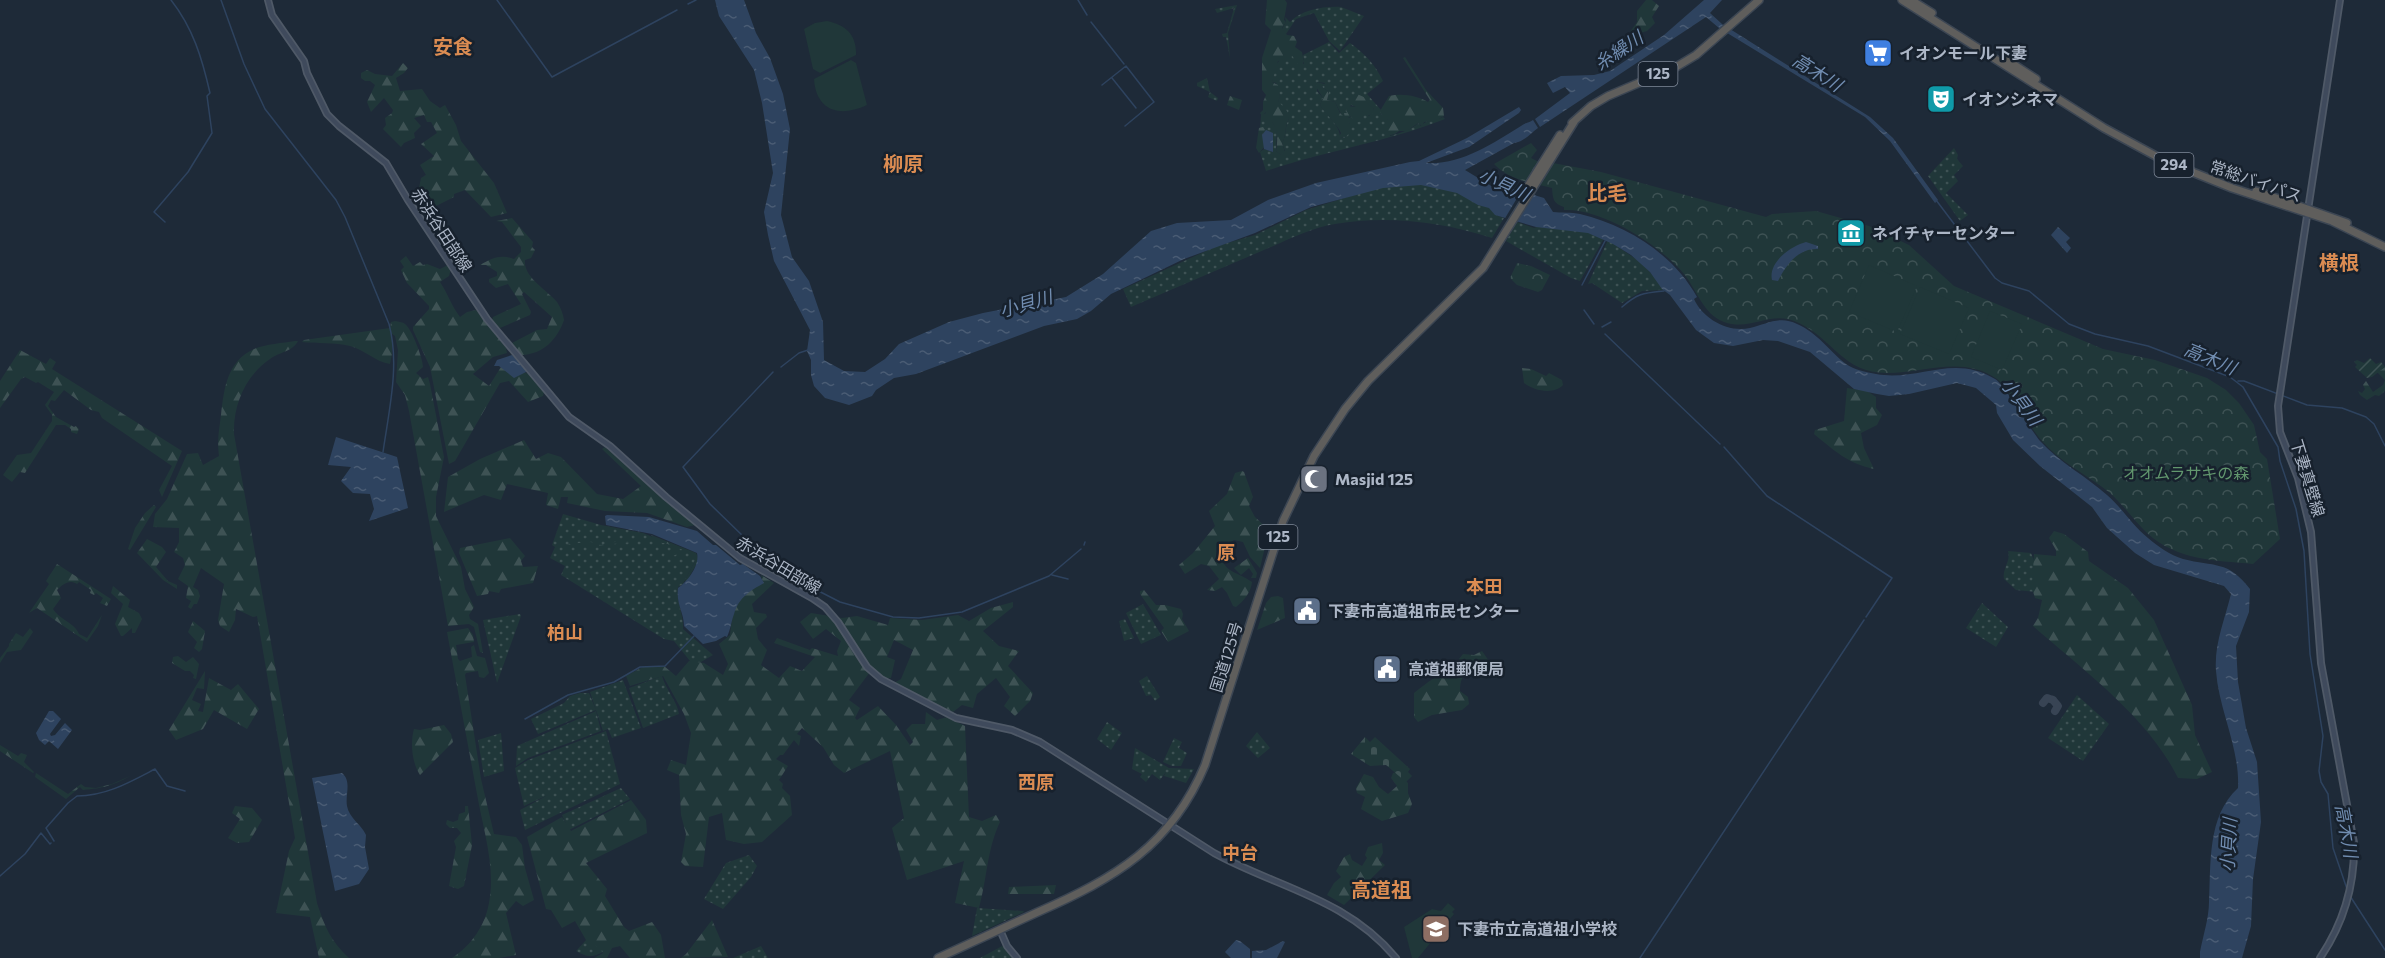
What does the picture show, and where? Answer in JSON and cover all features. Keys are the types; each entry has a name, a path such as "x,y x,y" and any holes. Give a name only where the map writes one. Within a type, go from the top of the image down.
{"highway":[{"name":"国道125号","path":"938,958 1112,876 1136,859 1171,825 1189,799 1205,765 1283,521 1308,468 1337,419 1368,381 1483,268 1547,159 1574,122 1600,101 1686,61 1759,0"},
{"name":"294","path":"1901,0 1918,7"},
{"name":"294","path":"1912,0 1918,7"},
{"name":"常総バイパス","path":"1918,7 2125,136 2202,172 2307,210"},
{"name":"常総バイパス","path":"1918,7 2134,145 2199,176 2307,210"},
{"name":"294","path":"2307,210 2348,223 2385,242"},
{"name":"294","path":"2307,210 2354,230 2385,247"}],"main road":[{"name":"赤浜谷田部線","path":"268,0 272,15 304,61 307,73 327,114 386,163 487,319 569,417 610,446 666,497 740,558 812,597 825,607 838,622 867,667 881,679 956,718 1012,730 1032,738 1228,861 1334,907 1372,933 1396,958"},
{"name":"下妻真壁線","path":"2320,958 2335,932 2346,903 2354,862 2353,835 2320,662 2311,532 2298,478 2280,432 2279,394 2340,0"},
{"path":"1000,930 1007,946 1017,958"}],"green space":[{"path":"1267,0 1285,0 1287,3 1284,20 1286,22 1282,28 1287,35 1294,36 1297,42 1295,47 1302,52 1304,62 1299,66 1291,54 1283,55 1284,60 1278,61 1272,82 1278,85 1280,97 1278,101 1287,111 1289,119 1282,143 1285,152 1281,155 1276,151 1277,136 1274,125 1264,119 1266,112 1262,116 1260,113 1263,110 1266,95 1262,90 1262,58 1271,30 1265,24"},
{"path":"1646,0 1652,0 1659,6 1652,17 1655,23 1647,31 1633,35 1630,32 1637,22 1637,11"},
{"path":"1237,5 1228,33 1230,58 1226,37 1222,34 1227,33 1234,8 1217,13 1215,9"},
{"path":"1341,7 1364,16 1340,51 1329,41 1314,13 1296,19 1286,34 1282,29 1286,22 1285,17 1290,22 1300,14 1313,10"},
{"path":"827,21 840,25 849,32 855,42 856,55 820,73 813,69 804,29 815,23"},
{"path":"1329,42 1339,53 1350,43 1365,55 1377,69 1383,81 1367,94 1388,120 1390,136 1401,133 1418,123 1421,126 1428,121 1443,117 1445,119 1401,134 1266,171 1260,152 1264,149 1273,152 1273,136 1266,131 1261,134 1265,129 1260,128 1261,115 1267,113 1277,130 1276,151 1281,155 1285,151 1282,143 1289,119 1278,101 1280,97 1276,83 1272,82 1274,68 1283,55 1290,53 1304,64 1303,55","holes":["1317,82 1325,83 1322,87 1329,92 1327,100 1335,102 1342,116 1350,124 1345,138 1340,137 1336,125 1320,105 1323,98 1317,91","1352,96 1366,99 1365,102 1374,109 1369,116 1362,111 1360,114 1363,117 1360,119 1351,116 1349,118 1344,114 1348,113 1346,111 1351,105 1356,107 1352,105 1354,100"]},
{"path":"1405,57 1426,90 1443,108 1444,116 1435,121 1424,122 1422,126 1418,123 1407,131 1399,131 1387,136 1382,132 1387,127 1388,120 1380,111 1389,96 1404,95 1428,102 1430,100 1403,58"},
{"path":"851,60 856,63 867,105 848,111 831,109 819,98 814,79"},
{"path":"403,63 408,68 396,78 400,91 422,89 430,101 440,108 445,105 456,125 461,141 494,183 507,213 491,217 465,190 434,207 430,201 422,207 418,202 425,196 419,188 421,178 426,175 420,165 434,156 421,144 437,133 424,115 414,118 421,126 414,133 415,138 401,147 383,129 386,125 385,118 393,110 384,98 371,112 367,102 375,85 361,78 361,73 367,70 375,74 392,76"},
{"path":"1207,78 1210,92 1197,86 1197,83"},
{"path":"1317,82 1325,84 1322,87 1329,92 1327,100 1335,102 1345,118 1344,113 1347,113 1348,106 1356,107 1352,105 1351,96 1357,94 1366,98 1366,102 1374,109 1372,114 1367,116 1362,111 1363,117 1354,125 1349,120 1354,121 1351,116 1346,119 1351,131 1345,138 1339,137 1341,133 1339,129 1320,105 1323,98 1316,87"},
{"path":"1210,92 1218,98 1217,101 1208,97"},
{"path":"1230,96 1242,100 1239,110 1227,105"},
{"path":"1263,127 1265,130 1261,134 1264,136 1266,145 1259,153 1256,148 1259,128"},
{"name":"オオムラサキの森","path":"1531,143 1537,150 1531,158 1543,164 1553,163 1601,172 1766,217 1772,214 1816,211 1869,226 1909,245 1954,286 2103,349 2155,360 2207,378 2226,390 2239,403 2254,425 2260,452 2267,459 2280,539 2253,564 2197,558 2171,549 2147,533 2110,493 2049,449 2001,383 1984,372 1971,368 1943,367 1887,373 1872,372 1849,361 1811,330 1789,319 1779,318 1743,324 1724,322 1706,308 1674,263 1646,240 1595,215 1564,210 1564,207 1554,200 1552,188 1514,177 1494,164"},
{"path":"1954,148 1958,155 1957,159 1963,166 1954,175 1958,181 1946,193 1968,215 1960,221 1928,176"},
{"path":"1415,183 1450,187 1488,206 1498,216 1504,218 1492,238 1434,224 1395,220 1335,224 1296,236 1131,307 1123,289 1217,246 1255,235 1306,210 1383,186"},
{"path":"512,218 533,242 532,247 535,250 531,258 525,260 528,272 536,283 557,302 564,320 548,345 536,352 522,355 512,343 537,330 547,329 552,317 524,292 522,294 531,312 530,315 500,328 492,320 493,317 521,304 508,284 496,288 489,282 489,279 497,276 497,272 486,265 480,265 497,258 514,259 521,252 521,247 502,222 496,221"},
{"path":"1517,222 1534,228 1539,226 1588,232 1602,237 1603,240 1580,281 1506,241"},
{"path":"1608,240 1640,262 1664,287 1663,290 1642,291 1622,303 1592,283 1588,284"},
{"path":"406,256 413,266 420,262 423,265 427,264 440,269 448,265 451,269 449,276 440,282 457,313 460,317 476,310 506,348 507,353 493,357 473,374 489,386 501,367 517,370 527,373 544,392 543,396 528,402 509,381 500,383 455,461 449,464 430,367 413,330 429,306 407,283 401,270 404,267 400,261"},
{"path":"1517,263 1531,266 1550,275 1542,290 1538,292 1517,285 1510,278"},
{"path":"1869,265 1917,286 1897,332 1849,312"},
{"path":"1920,287 1969,308 1949,354 1900,334"},
{"path":"1990,311 2022,324 2002,370 1971,357"},
{"path":"391,322 404,323 411,332 423,363 423,367 416,373 423,379 428,377 430,384 444,457 436,497 436,516 461,567 465,589 474,607 469,615 470,619 478,624 483,653 480,652 474,627 469,624 448,626 409,411 405,395 396,382 398,350 395,336 392,334 390,364 350,346 302,342 390,328"},
{"path":"298,341 289,350 261,366 247,383 238,402 234,434 317,903 329,933 349,958 319,958 310,917 276,913 289,851 295,838 257,616 253,617 236,609 235,620 229,632 220,626 218,620 224,584 201,568 193,587 198,590 200,596 197,604 194,604 191,609 188,607 191,601 186,598 188,586 178,579 185,565 183,558 174,552 179,542 179,528 153,527 155,514 167,499 187,454 198,453 203,465 219,456 218,436 224,395 232,368 245,354 254,349"},
{"path":"20,350 46,364 50,358 56,362 52,369 182,451 162,497 159,490 172,466 102,418 99,412 91,410 64,390 55,401 51,400 48,406 56,417 76,426 79,429 77,434 71,432 71,429 65,425 56,425 25,473 20,472 12,482 3,475 17,455 31,453 52,421 52,415 45,405 54,392 25,377 21,379 0,408 0,381"},
{"path":"2370,358 2376,364 2381,362 2385,367 2367,378 2355,367 2357,365 2354,362 2357,360 2364,363"},
{"path":"2385,367 2385,380 2377,372"},
{"path":"1522,368 1531,369 1546,376 1549,373 1562,380 1563,385 1549,391 1533,388 1524,383"},
{"path":"2385,380 2385,391 2379,396 2375,395 2367,400 2358,391 2362,393 2366,381 2373,392 2383,385"},
{"path":"1847,388 1867,391 1876,397 1876,408 1882,415 1877,425 1861,433 1864,448 1874,469 1849,460 1814,434 1815,430 1844,421"},
{"path":"524,440 536,459 548,453 561,457 597,494 623,499 641,486 602,449 605,447 695,525 687,527 647,513 605,511 567,503 568,497 561,497 558,509 546,505 548,493 507,484 501,500 484,495 444,512 448,477 480,459"},
{"path":"1242,471 1253,497 1249,506 1255,517 1269,530 1260,568 1250,557 1243,542 1234,540 1218,551 1228,568 1252,582 1247,596 1236,607 1233,606 1222,587 1215,591 1207,590 1219,579 1209,566 1201,564 1185,574 1179,565 1193,553 1215,526 1209,511 1227,494 1235,473"},
{"path":"154,505 156,507 130,550 128,549 135,528 145,513"},
{"path":"563,514 601,525 643,533 694,554 696,559 683,584 678,587 683,629 713,655 694,666 674,641 664,639 561,575 565,566 550,558"},
{"path":"2054,531 2064,534 2088,552 2089,561 2128,588 2154,620 2192,705 2195,735 2212,772 2197,779 2178,778 2150,735 2132,715 2093,677 2033,626 2038,618 2042,600 2035,598 2032,588 2034,554 2056,556 2056,550 2049,538"},
{"path":"651,535 696,553 699,560 686,582 695,561 694,556 685,551 663,560 665,554 670,555 683,550 654,540"},
{"path":"510,538 525,556 521,561 523,567 538,566 533,583 501,589 499,593 489,591 488,594 477,596 459,553 460,548"},
{"path":"147,539 162,547 166,552 156,567 168,581 177,585 177,589 163,580 137,553"},
{"path":"619,541 631,542 601,545"},
{"path":"591,542 601,545 591,546 567,544"},
{"path":"2008,551 2031,553 2036,566 2036,592 2016,590 2004,579"},
{"path":"1248,558 1257,573 1256,578 1251,578 1253,574 1249,568 1241,575 1234,568"},
{"path":"57,564 111,599 107,606 100,603 103,598 96,593 94,595 90,593 91,590 79,582 77,584 66,583 57,590 61,598 53,609 79,634 87,638 102,615 98,626 87,642 37,608 29,613 49,584 46,581"},
{"path":"761,575 774,583 752,604 754,612 766,614 767,617 756,628 758,639 767,650 761,665 779,678 790,666 802,671 815,657 774,643 777,638 810,650 812,648 838,656 837,651 841,641 826,629 813,639 800,622 811,613 842,618 857,616 888,625 890,618 922,620 958,615 969,621 991,608 1013,602 1013,607 983,631 999,646 1019,651 1008,666 1033,693 1030,701 1015,716 1004,706 1010,697 996,678 977,694 973,708 962,705 953,712 894,683 901,679 913,650 894,640 887,657 895,660 891,678 884,678 873,668 849,700 860,708 855,718 857,720 878,706 896,725 910,745 913,742 906,730 912,724 925,724 926,712 937,720 947,717 965,726 969,817 982,821 996,815 1000,822 992,843 979,908 955,903 964,861 907,880 892,828 904,818 890,751 844,773 834,765 823,747 802,728 797,734 801,736 799,746 794,740 783,755 776,759 788,766 779,780 783,784 782,788 790,796 792,815 762,842 744,844 726,840 722,813 709,817 703,867 685,866 681,862 686,834 681,815 679,775 667,770 671,760 686,765 691,733 684,714 663,676 630,686 626,676 643,667 664,666 676,676 689,661 704,663 723,675 728,664 719,644 730,635 735,609 742,597 763,583"},
{"path":"113,586 130,600 128,607 139,613 142,619 135,633 132,633 132,628 121,636 115,624 123,604 111,593"},
{"path":"1144,590 1156,605 1181,609 1182,619 1189,631 1168,642 1161,631 1164,628 1140,594 1140,591"},
{"path":"1271,597 1283,598 1285,618 1257,630 1266,603"},
{"path":"1982,603 2008,627 1996,647 1966,628"},
{"path":"1143,604 1161,635 1141,644 1126,613"},
{"path":"520,614 521,616 497,683 483,620"},
{"path":"1125,619 1134,638 1124,641 1119,621"},
{"path":"193,621 205,631 202,649 199,652 194,648 197,642 188,632"},
{"path":"30,628 33,632 21,650 7,652 0,663 0,658 16,633 23,637"},
{"path":"468,628 473,635 474,642 456,645 458,659 460,661 472,657 471,647 474,645 477,656 485,658 489,673 484,678 479,677 478,671 465,675 481,779 494,834 516,837 522,845 525,868 534,900 523,906 516,901 506,913 516,955 499,958 452,958 466,947 481,927 491,889 488,848 447,632"},
{"path":"1482,651 1489,661 1487,665 1467,672 1460,684 1460,691 1468,697 1469,704 1462,710 1432,715 1418,722 1414,717 1414,693 1436,677 1457,669 1461,664 1459,659 1463,654 1474,655"},
{"path":"178,656 186,662 193,657 199,664 196,679 190,671 185,671 172,663 173,657"},
{"path":"205,671 204,689 197,688 192,700 201,704 198,711 203,712 209,678 231,690 238,684 259,709 247,729 214,710 203,729 176,740 169,730"},
{"path":"662,676 679,714 643,728 629,688"},
{"path":"1147,676 1160,697 1155,701 1151,695 1146,696 1139,681"},
{"path":"623,680 641,728 612,738 608,729 603,731 590,692"},
{"path":"589,693 596,710 538,734 531,719 564,703 570,696"},
{"path":"2077,695 2109,724 2083,761 2048,738"},
{"path":"596,711 601,731 528,758 516,766 517,746"},
{"path":"1107,722 1122,733 1111,750 1097,739"},
{"path":"444,725 451,734 453,742 420,775 412,753 414,729"},
{"path":"606,731 620,784 525,830 520,810 548,795 524,806 515,768 528,760"},
{"path":"1257,732 1270,748 1258,758 1246,746"},
{"path":"501,733 504,771 484,777 478,740"},
{"path":"1365,737 1370,742 1375,737 1410,769 1408,772 1412,776 1406,782 1386,765 1370,766 1351,754"},
{"path":"1174,738 1182,742 1179,748 1187,753 1181,766 1172,766 1163,762"},
{"path":"0,745 18,756 21,753 27,755 24,762 34,772 0,751"},
{"path":"1135,748 1169,768 1194,769 1186,783 1164,776 1166,772 1160,780 1152,774 1146,782 1140,777 1142,774 1132,769"},
{"path":"1397,772 1408,783 1408,793 1412,804 1408,813 1382,821 1361,809 1365,797 1357,793 1356,788 1364,774 1373,777 1379,787 1388,794 1397,786 1391,778 1393,773"},
{"path":"36,773 68,794 81,784 85,787 96,788 83,790 80,787 66,799 35,777"},
{"path":"621,788 630,799 569,830 562,815"},
{"path":"631,800 646,820 647,833 586,863 607,889 605,896 624,927 629,931 652,922 661,935 665,958 630,958 620,946 612,948 607,958 594,958 603,953 602,950 586,940 575,921 562,928 551,910 546,909 527,837 562,817 571,831"},
{"path":"235,806 252,808 262,820 249,842 237,843 228,838 240,819 232,813"},
{"path":"465,806 468,806 472,845 464,886 458,889 449,886 456,847 454,841 461,833 457,828 450,828 446,824 447,820 453,822 458,820 459,814 465,812"},
{"path":"1382,843 1383,853 1379,860 1385,865 1344,905 1327,895 1334,883 1341,877 1336,871 1344,857 1350,854 1352,860 1362,866 1367,858 1365,855 1368,847"},
{"path":"749,855 757,866 751,877 723,909 704,899 726,863"},
{"path":"1056,885 1054,894 1008,894 1009,887"},
{"path":"1448,903 1455,909 1452,912 1454,914 1418,958 1412,958 1404,927 1432,909 1441,911"},
{"path":"977,908 1023,911 1024,912 972,936"},
{"path":"712,920 728,957 681,958 686,954"},
{"path":"587,939 603,952 590,956 576,951"},
{"path":"1004,945 1013,958 980,958"},
{"path":"761,946 768,958 733,958"}],"water":[{"name":"小貝川","path":"715,0 744,0 783,94 790,129 781,215 792,257 809,281 823,322 824,360 844,371 865,372 885,359 899,344 949,322 1066,297 1103,274 1151,231 1177,223 1231,220 1268,200 1316,183 1419,161 1467,138 1519,107 1521,110 1519,113 1469,147 1426,163 1452,161 1464,157 1533,120 1538,128 1527,137 1465,170 1493,187 1510,188 1544,198 1553,212 1580,214 1598,219 1632,234 1648,244 1676,268 1697,297 1694,299 1703,313 1717,323 1742,329 1774,321 1791,321 1811,332 1849,366 1872,373 1891,375 1965,368 1995,379 2040,441 2107,495 2152,541 2178,557 2227,569 2235,573 2250,589 2249,612 2236,646 2238,682 2246,728 2257,762 2261,822 2253,879 2251,926 2242,958 2200,958 2208,914 2211,857 2216,826 2228,799 2238,788 2236,758 2221,701 2216,671 2218,641 2231,594 2224,586 2154,565 2135,553 2107,528 2092,507 2040,466 2013,440 1997,413 1996,405 1976,388 1957,383 1909,394 1889,396 1877,394 1854,389 1810,352 1778,341 1763,340 1733,346 1714,343 1696,330 1650,272 1631,255 1613,244 1588,233 1536,227 1495,215 1489,208 1478,205 1457,193 1421,185 1383,188 1311,207 1255,233 1184,259 1111,294 1091,311 1077,319 1044,326 916,374 894,378 876,390 872,396 849,405 825,398 814,386 811,375 811,360 807,351 810,330 774,261 768,235 764,212 773,173 762,103 754,70 719,16"},
{"path":"1704,0 1722,0 1710,13 1722,24 1870,117 1893,138 1938,200 1935,203 1890,141 1865,117 1719,28 1706,17 1540,127 1535,119 1570,93 1565,87 1553,93 1547,83 1561,76 1594,75 1610,71 1664,35"},
{"path":"1266,130 1273,133 1273,152 1264,149 1262,135"},
{"path":"2058,227 2070,238 2066,242 2071,248 2067,253 2051,235"},
{"path":"1806,242 1818,246 1818,249 1799,254 1785,269 1778,281 1772,280 1777,261 1794,247"},
{"path":"512,355 528,371 514,378 499,366 494,366 497,360"},
{"path":"336,437 397,457 408,508 369,521 374,509 370,494 353,493 341,481 351,467 328,465"},
{"path":"605,516 649,517 697,531 740,565 743,564 760,576 764,583 739,603 727,637 703,644 684,626 678,588 686,581 697,563 697,553 652,534 606,525"},
{"path":"49,711 53,711 61,719 50,734 51,736 55,735 65,723 72,730 58,749 49,741 45,745 36,733"},
{"path":"342,773 347,780 348,810 366,835 365,847 369,869 359,884 335,891 312,778"},
{"path":"1236,940 1250,949 1250,958 1231,958 1225,952"},
{"path":"1285,942 1277,958 1252,958 1252,951 1266,950"}],"pier":[{"path":"1523,188 1534,192 1515,224 1504,220"}],"waterway":[{"path":"165,222 154,212 188,172 212,133 207,96 210,93 200,56 185,21 171,0"},
{"path":"221,0 244,64 265,109 336,200 389,324 394,371 383,452"},
{"path":"497,0 552,77 677,10"},
{"path":"688,4 696,0"},
{"path":"1078,0 1087,15"},
{"path":"1091,22 1124,64"},
{"path":"1102,85 1126,66 1154,102 1125,126"},
{"path":"1112,78 1136,108"},
{"name":"高木川","path":"1936,200 1995,278 2002,283 2029,291 2069,324 2095,334 2148,346 2230,377 2243,387 2278,447 2280,461 2296,509 2304,551 2310,654 2323,736 2319,771 2321,782 2328,794 2333,848 2347,889"},
{"path":"1582,285 1605,241"},
{"path":"1622,307 1642,294 1664,291"},
{"path":"1584,310 1594,324"},
{"path":"1602,327 1611,322"},
{"path":"1605,334 1720,444"},
{"path":"781,367 799,353 808,350"},
{"path":"745,538 710,504 683,467 773,372"},
{"path":"2238,381 2244,381 2307,405 2342,408 2366,417 2374,424 2385,446"},
{"path":"1724,447 1767,496 1892,578 1866,617"},
{"path":"749,541 772,561"},
{"path":"770,566 840,602 893,617 919,618 962,612 1049,576 1081,549"},
{"path":"1052,575 1068,579"},
{"path":"1640,958 1864,620"},
{"path":"525,719 568,695 614,682 640,667 665,666 694,636"},
{"path":"54,841 46,828 77,796 108,791 155,769 167,786 185,791"},
{"path":"0,876 25,854 41,833 51,843"},
{"name":"高木川","path":"2350,896 2385,950"}],"taxiway":[{"path":"2043,703 2047,698 2053,700"},
{"path":"2053,700 2058,706 2055,711"}],"place":[{"name":"イオンモール下妻","path":"1878,53"},
{"name":"イオンシネマ","path":"1941,99"},
{"name":"ネイチャーセンター","path":"1851,233"},
{"name":"Masjid 125","path":"1314,479"},
{"name":"下妻市高道祖市民センター","path":"1307,611"},
{"name":"高道祖郵便局","path":"1387,669"},
{"name":"下妻市立高道祖小学校","path":"1436,929"}],"district":[{"name":"安食","path":"453,47"},
{"name":"柳原","path":"903,164"},
{"name":"比毛","path":"1607,193"},
{"name":"横根","path":"2339,263"},
{"name":"原","path":"1226,553"},
{"name":"本田","path":"1484,587"},
{"name":"柏山","path":"565,633"},
{"name":"西原","path":"1036,783"},
{"name":"中台","path":"1240,853"},
{"name":"高道祖","path":"1381,890"}],"water label":[{"name":"糸繰川","path":"1619,51"}]}
